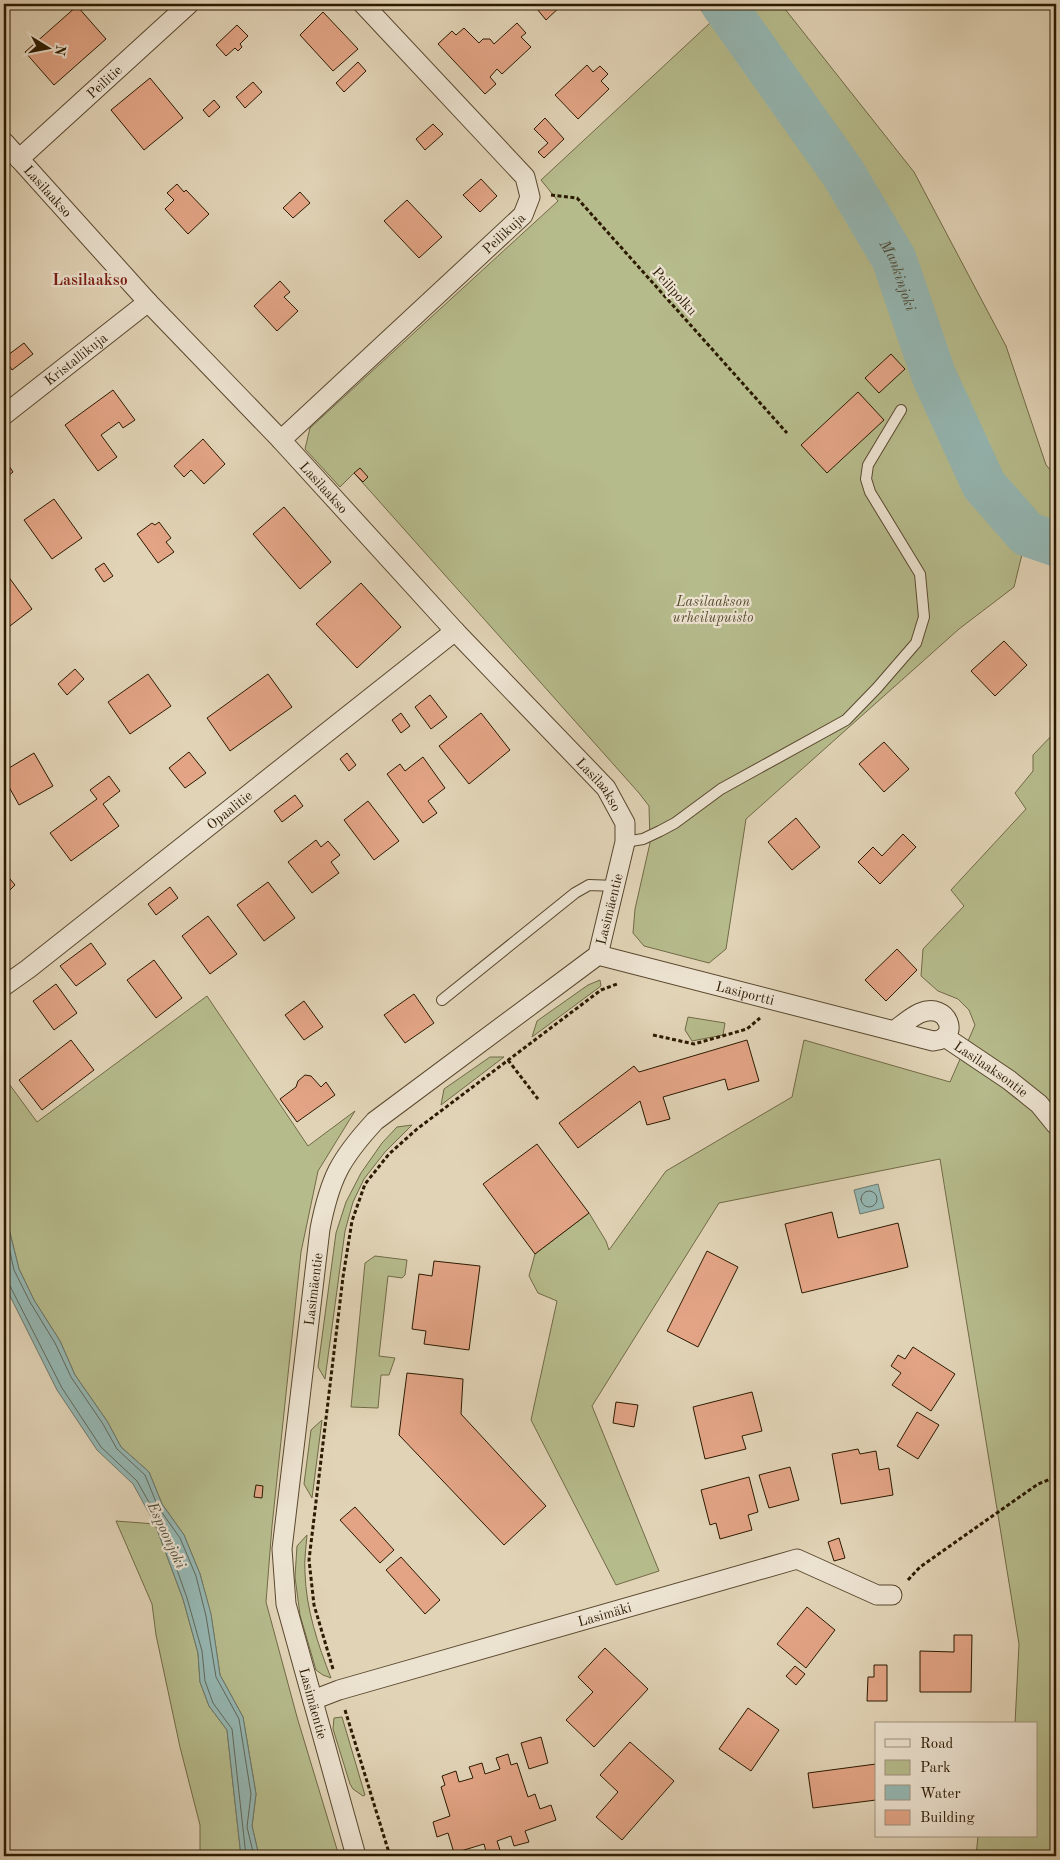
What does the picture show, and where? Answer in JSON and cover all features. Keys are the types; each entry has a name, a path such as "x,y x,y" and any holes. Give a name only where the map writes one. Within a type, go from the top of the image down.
{"street":[{"name":"Peilitie","path":"19,159 189,4"},
{"name":"Peilikuja","path":"281,440 523,215 530,197 524,177 363,4"},
{"name":"Lasilaakso","path":"4,142 148,302 281,440 455,631 606,788 625,823 626,842"},
{"name":"Kristallikuja","path":"4,415 148,302"},
{"name":"Opaalitie","path":"4,986 455,631"},
{"name":"Lasimäentie","path":"356,1856 286,1604 282,1549 320,1229 326,1197 337,1170 353,1145 375,1121 598,955 626,842"},
{"name":"Lasiportti","path":"598,955 932,1041 941,1041 946,1037"},
{"path":"894,1031 920,1013 936,1011 947,1020 949,1026 946,1037"},
{"name":"Lasilaaksontie","path":"946,1037 1009,1080 1039,1104 1056,1125"},
{"name":"Lasimäki","path":"313,1700 339,1690 798,1560 877,1595 892,1595"}],"lane":[{"path":"626,842 643,839 660,832 721,789 846,720 878,688 916,643 924,618 920,574 870,492 866,479 868,465 901,410"},
{"path":"442,1000 575,893 589,885 616,886"}],"path":[{"name":"Peilipolku","path":"530,197 554,195 577,198 787,434"},
{"path":"390,1856 314,1606 308,1560 352,1220 365,1184 389,1154 417,1129 508,1060 601,990 614,984"},
{"path":"653,1035 694,1044 747,1029 764,1015"},
{"path":"508,1060 538,1099"},
{"path":"892,1595 920,1567 1038,1484 1056,1477"}],"green space":[{"name":"Lasilaakson urheilupuisto","path":"697,4 781,4 914,172 1006,346 1046,465 1056,476 1056,544 1027,534 1014,587 959,629 746,819 726,949 709,963 644,946 633,933 635,909 650,843 649,806 639,793 354,473 340,487 305,449 310,428 558,201 541,180 710,23"},
{"path":"1056,731 1056,1856 976,1856 978,1838 1038,1838 1038,1722 1015,1722 1019,1644 940,1159 719,1203 592,1406 659,1571 616,1585 531,1420 557,1301 538,1293 529,1276 535,1254 589,1213 606,1241 609,1250 666,1171 792,1097 804,1040 950,1082 975,1025 969,1010 958,999 938,991 921,976 923,949 964,906 951,890 1026,809 1015,793 1033,771 1033,755"},
{"path":"600,980 601,986 532,1037 537,1021 588,985"},
{"path":"207,996 308,1146 355,1111 318,1171 301,1252 272,1526 266,1602 297,1717 339,1856 259,1856 252,1826 256,1794 243,1717 220,1675 211,1615 200,1574 184,1535 162,1504 149,1472 121,1447 107,1421 75,1375 60,1341 34,1300 19,1269 4,1209 4,1077 37,1122"},
{"path":"688,1017 725,1023 723,1035 692,1041 685,1030"},
{"path":"490,1057 504,1057 441,1105 444,1089"},
{"path":"412,1125 385,1152 364,1179 353,1202 345,1231 325,1379 318,1367 336,1233 346,1202 361,1173 382,1143 397,1127"},
{"path":"375,1256 407,1260 405,1275 402,1278 388,1276 379,1356 395,1358 389,1375 381,1375 378,1408 351,1407 365,1263"},
{"path":"322,1420 312,1498 304,1484 311,1430"},
{"path":"116,1521 155,1524 183,1599 198,1653 200,1682 209,1706 227,1730 241,1856 200,1856 200,1825 180,1747 156,1635 152,1604"},
{"path":"307,1535 305,1568 310,1613 317,1640 331,1678 316,1670 300,1615 295,1577 297,1546"},
{"path":"342,1717 365,1795 363,1796 353,1789 350,1784 333,1729 334,1718"}],"water":[{"path":"878,1184 884,1208 860,1214 854,1190"},
{"name":"Espoonjoki","path":"4,1209 19,1269 34,1300 60,1341 75,1375 107,1421 121,1447 149,1472 162,1504 184,1535 200,1574 211,1614 220,1675 243,1717 256,1794 252,1826 259,1856 241,1856 227,1730 209,1706 200,1682 198,1653 183,1599 155,1524 133,1484 97,1450 57,1390 4,1284"}],"building":[{"path":"542,4 563,4 546,20 537,9"},
{"path":"77,6 106,39 54,85 25,52"},
{"path":"323,12 358,49 333,71 300,35"},
{"path":"517,23 526,33 521,37 531,47 502,74 497,69 490,77 496,84 485,94 438,44 452,31 456,35 464,28 479,43 483,39 490,39 494,44"},
{"path":"237,25 248,36 240,44 242,47 238,51 235,48 226,56 216,45"},
{"path":"358,62 366,71 344,92 336,83"},
{"path":"587,65 593,72 600,66 608,74 601,81 609,89 578,119 555,95"},
{"path":"150,78 183,118 144,150 111,110"},
{"path":"253,82 262,92 245,108 236,97"},
{"path":"214,100 220,107 209,117 203,110"},
{"path":"545,118 564,139 544,158 538,152 548,143 534,129"},
{"path":"433,124 443,134 425,150 416,139"},
{"path":"481,179 497,196 480,212 463,195"},
{"path":"177,184 184,192 186,190 209,214 188,234 165,209 174,200 167,193"},
{"path":"300,192 310,203 293,218 283,208"},
{"path":"407,200 442,237 419,258 384,221"},
{"path":"280,281 290,292 284,297 298,311 277,331 254,306"},
{"path":"24,343 33,354 12,370 4,358"},
{"path":"891,354 905,369 879,393 865,378"},
{"path":"113,390 135,420 123,428 119,422 101,435 117,457 98,471 65,425"},
{"path":"858,392 884,420 827,473 801,445"},
{"path":"203,439 225,464 204,484 191,470 184,477 174,466"},
{"path":"4,461 13,472 4,479"},
{"path":"360,468 368,477 363,482 354,473"},
{"path":"54,499 82,538 52,559 24,520"},
{"path":"284,507 331,562 300,589 253,534"},
{"path":"159,522 171,538 166,542 174,552 158,563 137,534 152,523 155,525"},
{"path":"104,563 113,576 104,582 95,569"},
{"path":"8,576 32,609 6,629 4,627 4,579"},
{"path":"361,583 401,627 357,668 316,624"},
{"path":"1004,641 1027,665 995,696 971,671"},
{"path":"75,669 84,679 67,695 58,684"},
{"path":"148,674 171,706 130,734 108,702"},
{"path":"268,674 292,707 230,751 207,718"},
{"path":"430,695 447,717 431,729 415,707"},
{"path":"401,713 410,726 401,733 392,720"},
{"path":"481,713 510,750 469,784 439,746"},
{"path":"884,742 909,769 884,792 859,764"},
{"path":"189,752 206,773 185,788 169,768"},
{"path":"34,753 53,786 19,805 4,778 4,771"},
{"path":"347,753 356,765 349,771 340,759"},
{"path":"423,757 445,788 428,801 437,813 423,823 387,774 400,764 405,771"},
{"path":"109,776 120,791 103,804 119,826 71,861 50,833 97,799 90,790"},
{"path":"295,795 303,806 282,822 274,811"},
{"path":"368,801 399,841 374,860 344,820"},
{"path":"796,818 820,847 792,870 768,842"},
{"path":"903,834 916,847 880,884 858,862 873,847 882,856"},
{"path":"316,840 321,847 328,841 340,855 331,862 339,873 312,893 288,862"},
{"path":"6,874 15,885 4,896 4,876"},
{"path":"268,882 295,918 264,941 237,905"},
{"path":"170,887 178,898 156,915 148,904"},
{"path":"208,916 237,954 210,974 182,936"},
{"path":"91,943 106,964 76,986 60,966"},
{"path":"897,949 917,970 886,1001 865,980"},
{"path":"154,960 182,998 156,1018 127,980"},
{"path":"56,984 77,1013 54,1030 33,1001"},
{"path":"414,994 434,1023 405,1043 384,1015"},
{"path":"304,1001 323,1027 304,1040 285,1015"},
{"path":"71,1040 94,1070 42,1110 19,1080"},
{"path":"747,1040 759,1081 728,1090 725,1079 663,1097 670,1119 647,1125 640,1101 578,1148 559,1123 634,1066 639,1072"},
{"path":"305,1075 311,1076 321,1087 326,1082 335,1095 297,1122 280,1099 296,1087 298,1081"},
{"path":"537,1144 589,1213 535,1254 483,1184"},
{"path":"832,1212 838,1238 898,1223 908,1267 802,1293 785,1224"},
{"path":"707,1251 738,1267 698,1347 667,1331"},
{"path":"434,1261 480,1266 469,1350 424,1344 426,1331 412,1329 419,1274 432,1276"},
{"path":"913,1347 955,1374 931,1411 892,1385 901,1373 891,1366 898,1355 905,1359"},
{"path":"407,1373 463,1379 461,1414 546,1506 504,1545 399,1435"},
{"path":"752,1392 762,1431 742,1436 746,1449 705,1459 693,1407"},
{"path":"616,1402 638,1405 634,1427 613,1423"},
{"path":"917,1412 939,1425 918,1459 897,1446"},
{"path":"858,1449 860,1454 876,1451 879,1470 889,1468 893,1495 841,1504 832,1454"},
{"path":"790,1467 799,1500 769,1508 759,1475"},
{"path":"749,1477 758,1512 748,1515 752,1530 720,1539 716,1523 710,1525 701,1490"},
{"path":"256,1485 263,1486 262,1498 254,1497"},
{"path":"355,1507 394,1550 380,1563 340,1520"},
{"path":"839,1538 845,1558 834,1561 828,1542"},
{"path":"401,1557 440,1600 425,1614 386,1570"},
{"path":"807,1607 835,1630 806,1668 777,1644"},
{"path":"954,1635 972,1635 971,1692 920,1692 920,1651 954,1652"},
{"path":"605,1648 648,1689 594,1747 566,1720 593,1692 578,1677"},
{"path":"874,1665 887,1665 887,1701 867,1701 868,1677 874,1677"},
{"path":"795,1666 805,1674 796,1685 786,1676"},
{"path":"748,1708 779,1730 751,1771 719,1749"},
{"path":"541,1737 548,1763 529,1769 521,1743"},
{"path":"630,1742 674,1781 622,1840 596,1817 618,1792 600,1775"},
{"path":"508,1754 511,1765 517,1763 528,1797 535,1794 540,1809 551,1805 556,1820 525,1831 529,1842 514,1846 511,1836 497,1841 500,1850 487,1855 484,1844 454,1853 448,1833 437,1837 433,1822 450,1816 441,1787 445,1785 442,1776 456,1771 459,1782 473,1778 469,1767 482,1763 485,1774 500,1769 496,1758"},
{"path":"875,1764 875,1800 813,1808 808,1773"}],"waterway":[{"name":"Mankinjoki","path":"723,4 843,173 894,259 934,376 984,485 1027,534 1056,544"}],"district":[{"name":"Lasilaakso","path":"90,279"}]}
